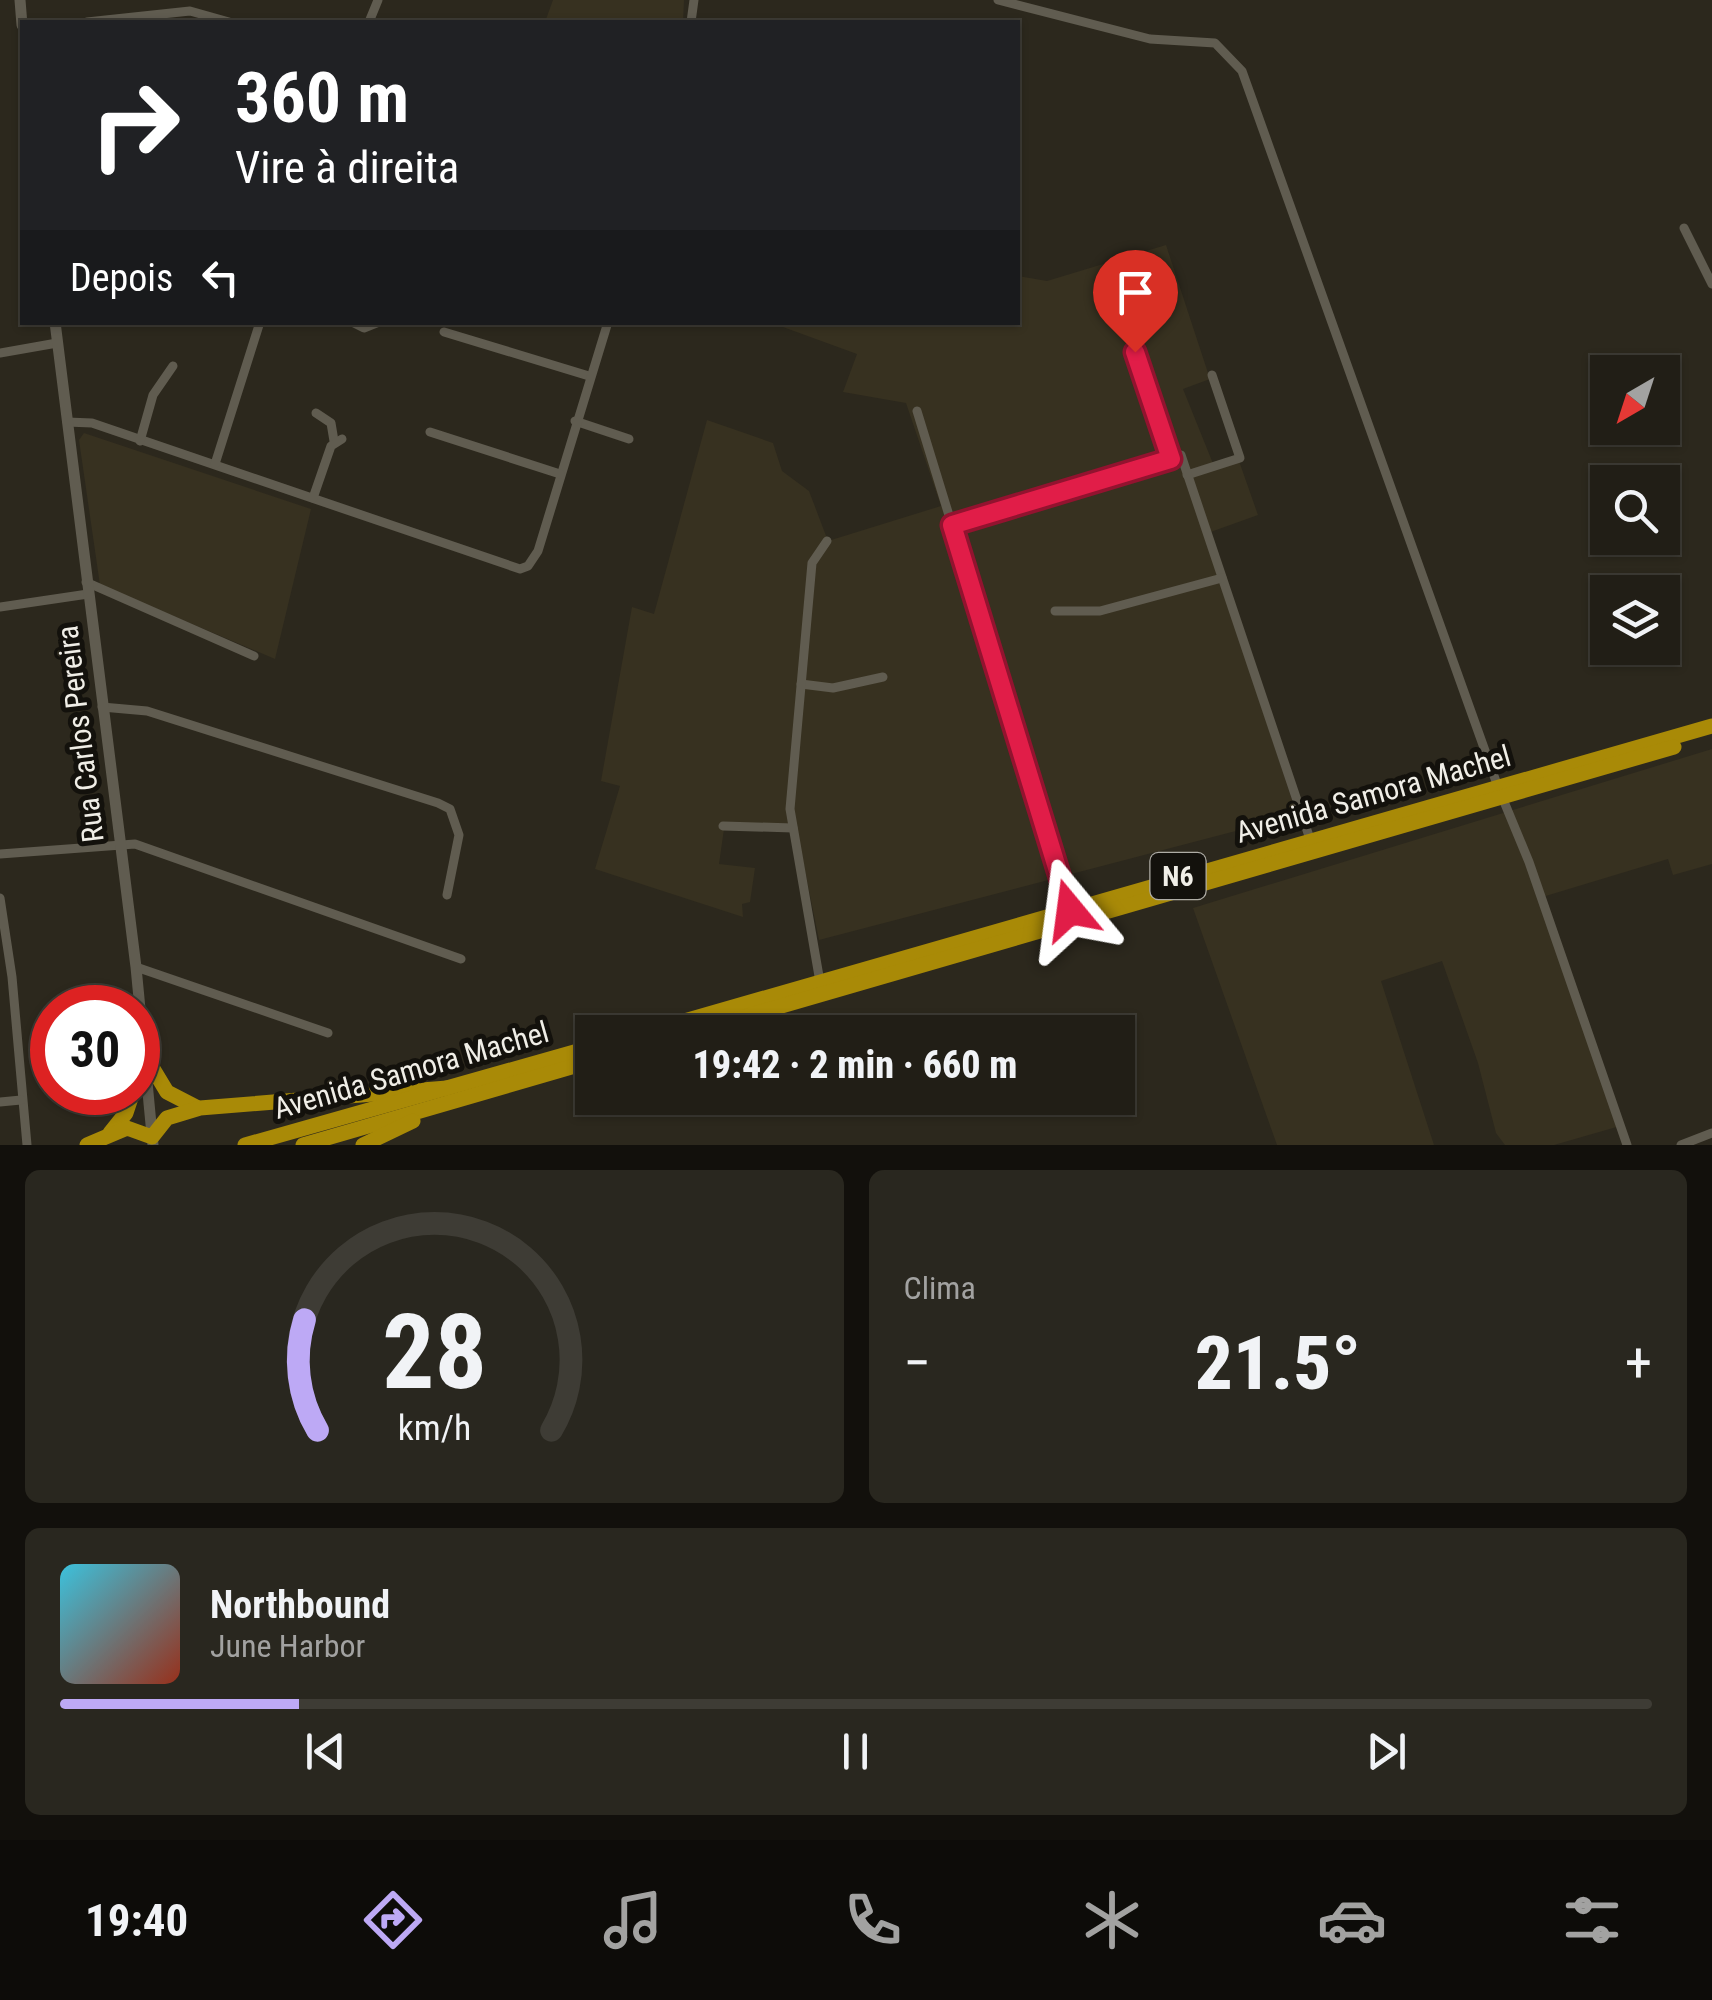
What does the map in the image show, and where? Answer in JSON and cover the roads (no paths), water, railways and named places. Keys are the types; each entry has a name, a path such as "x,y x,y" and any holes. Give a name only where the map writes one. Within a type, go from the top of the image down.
{"highway":[{"name":"Avenida Samora Machel","path":"749,1015 1500,793 1712,726"},
{"name":"Avenida Samora Machel","path":"705,1015 1310,842 1712,737"},
{"name":"Avenida Samora Machel","path":"245,1145 575,1053"},
{"name":"Avenida Samora Machel","path":"302,1145 575,1066"},
{"path":"160,1081 167,1092 200,1108"},
{"path":"87,1145 110,1132 128,1128 153,1141 167,1118 200,1108 447,1088"},
{"path":"363,1145 438,1107"},
{"path":"110,1132 124,1115"}],"main road":[{"name":"Rua Carlos Pereira","path":"55,325 137,985"},
{"name":"Rua Carlos Pereira","path":"150,1115 153,1141"}],"street":[{"path":"998,0 1150,39 1215,43 1236,61 1268,133 1627,1145"},
{"path":"99,20 190,5 224,20"},
{"path":"1684,228 1712,284"},
{"path":"1111,280 1171,459"},
{"path":"216,464 259,325"},
{"path":"66,422 92,422 520,568 528,566 538,551 607,325"},
{"path":"444,332 589,376"},
{"path":"0,353 57,343"},
{"path":"140,441 152,395 172,366"},
{"path":"1188,476 1240,458 1212,376"},
{"path":"917,411 1070,910"},
{"path":"313,498 338,440 331,423 316,413"},
{"path":"575,421 629,440"},
{"path":"430,432 560,474"},
{"path":"952,525 1181,456 1310,842"},
{"path":"820,982 792,828 812,563 827,542"},
{"path":"1055,611 1100,611 1222,578"},
{"path":"0,607 87,588 254,656"},
{"path":"802,684 833,688 882,677"},
{"path":"102,707 147,711 450,809 459,835 447,895"},
{"path":"723,826 792,828"},
{"path":"0,854 117,843 142,846 461,960"},
{"path":"0,898 12,977 27,1145"},
{"path":"136,966 328,1034"},
{"path":"0,1102 22,1100"},
{"path":"1680,1145 1712,1133"}]}
